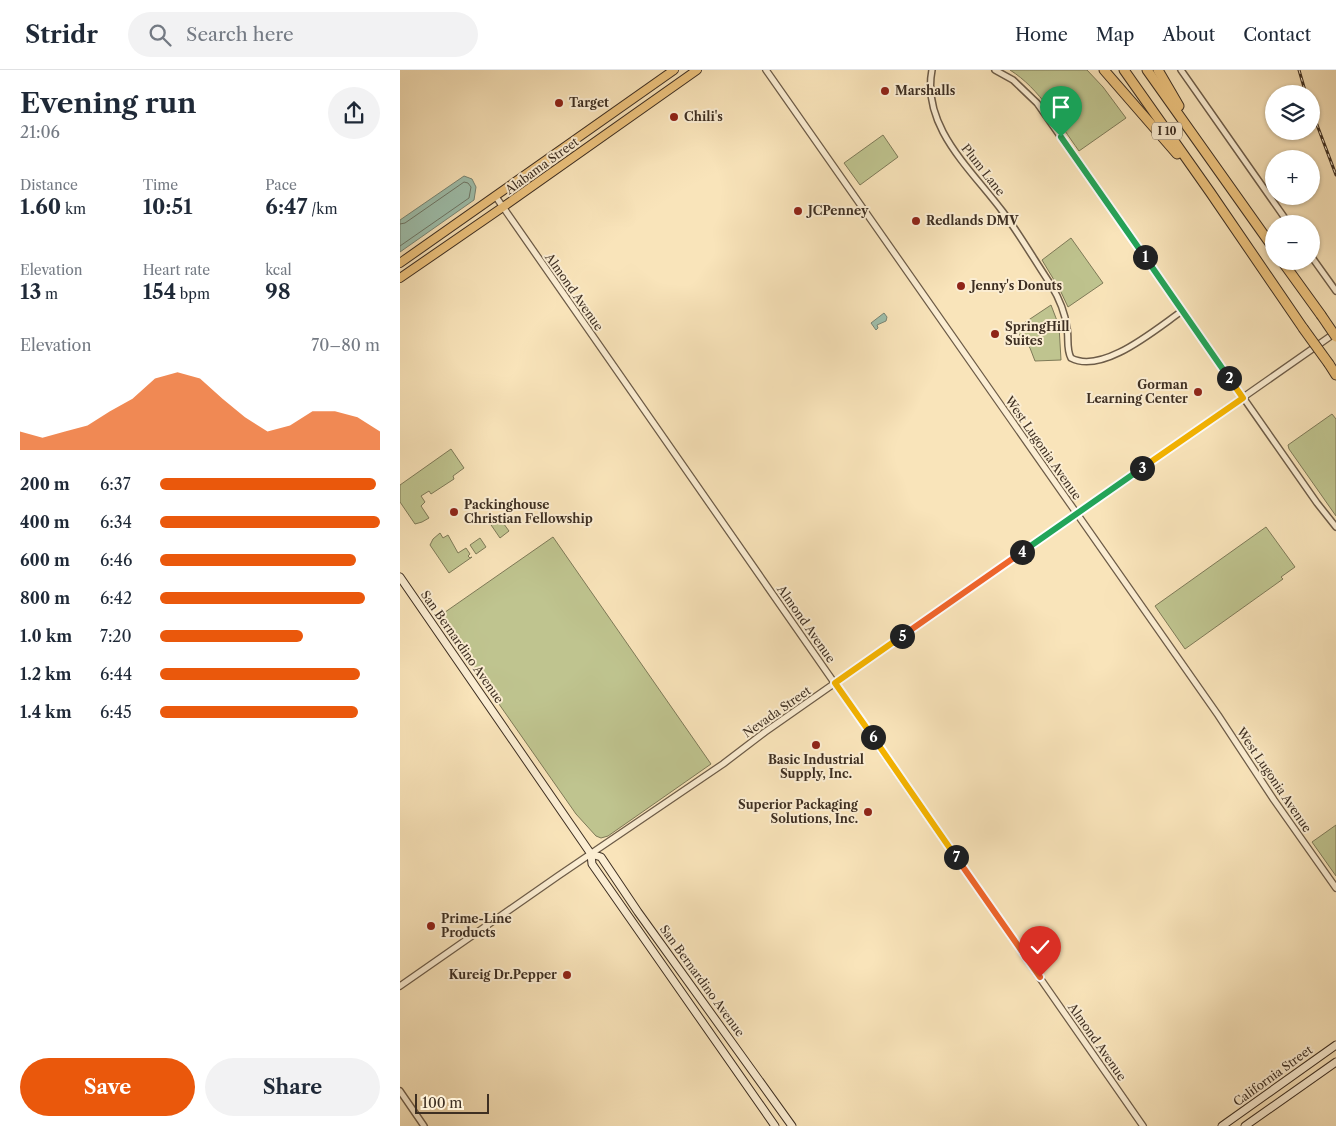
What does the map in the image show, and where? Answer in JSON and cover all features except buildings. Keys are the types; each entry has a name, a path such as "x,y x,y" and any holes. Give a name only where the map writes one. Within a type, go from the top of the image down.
{"highway":[{"path":"1104,70 1210,192"},
{"name":"I 10","path":"1124,70 1336,375"},
{"name":"I 10","path":"1147,70 1265,236"},
{"path":"1158,70 1211,160"},
{"path":"1288,270 1336,337"}],"main road":[{"name":"Alabama Street","path":"400,264 674,70"},
{"name":"Alabama Street","path":"400,278 697,70"},
{"name":"San Bernardino Avenue","path":"400,577 591,854 592,864 775,1126"},
{"name":"San Bernardino Avenue","path":"591,854 601,857 638,912 792,1126"},
{"name":"California Street","path":"1222,1126 1336,1045"},
{"name":"California Street","path":"1245,1126 1336,1062"},
{"path":"1276,1088 1284,1100"}],"street":[{"name":"West Lugonia Avenue","path":"766,70 1218,715 1274,800 1336,888"},
{"name":"Plum Lane","path":"932,70 930,95 934,114 940,128 1004,213 1052,287 1064,315 1067,328 1068,352 1071,358 1079,361 1098,360 1117,354 1182,311"},
{"path":"996,70 1013,80 1037,103 1322,511 1336,527"},
{"path":"1181,70 1283,215"},
{"name":"Almond Avenue","path":"496,197 1144,1126"},
{"path":"1320,269 1336,291"},
{"name":"Nevada Street","path":"400,986 723,764 835,683 1336,332"},
{"path":"400,1091 424,1126"}],"green space":[{"path":"1010,70 1087,70 1103,87 1126,118 1079,151 1039,96"},
{"path":"883,135 898,157 860,185 844,163"},
{"path":"1071,238 1103,283 1068,307 1042,260"},
{"path":"1051,305 1059,326 1061,360 1035,361 1030,348 1015,329"},
{"path":"1332,414 1336,419 1336,516 1288,445"},
{"path":"451,449 464,468 453,476 454,479 431,494 429,491 421,496 425,502 421,506 429,518 415,524 400,502 400,485"},
{"path":"498,516 509,531 500,538 489,522"},
{"path":"1266,527 1295,567 1281,577 1283,579 1185,649 1155,606"},
{"path":"440,533 443,538 448,535 458,553 466,548 470,554 468,556 472,557 449,573 430,545 433,539"},
{"path":"553,537 711,764 608,836 601,838 596,836 576,814 438,617"},
{"path":"480,538 486,547 476,554 470,545"},
{"path":"1336,825 1336,876 1312,842"}],"water":[{"path":"464,176 472,179 476,187 474,200 400,252 400,220"},
{"path":"884,313 887,317 886,321 877,325 878,328 876,330 871,323"}],"railway":[{"path":"1299,70 1303,85"},
{"path":"1320,133 1336,175"}],"place":[{"name":"Marshalls","path":"885,91"},
{"name":"Target","path":"559,103"},
{"name":"Chili's","path":"674,117"},
{"name":"JCPenney","path":"798,211"},
{"name":"Redlands DMV","path":"916,221"},
{"name":"Jenny's Donuts","path":"961,286"},
{"name":"SpringHill Suites","path":"995,334"},
{"name":"Gorman Learning Center","path":"1198,392"},
{"name":"Packinghouse Christian Fellowship","path":"454,512"},
{"name":"Basic Industrial Supply, Inc.","path":"816,745"},
{"name":"Superior Packaging Solutions, Inc.","path":"868,812"},
{"name":"Prime-Line Products","path":"431,926"},
{"name":"Kureig Dr.Pepper","path":"567,975"}],"route":[{"path":"1040,977 835,683 1243,398 1061,137"}]}
